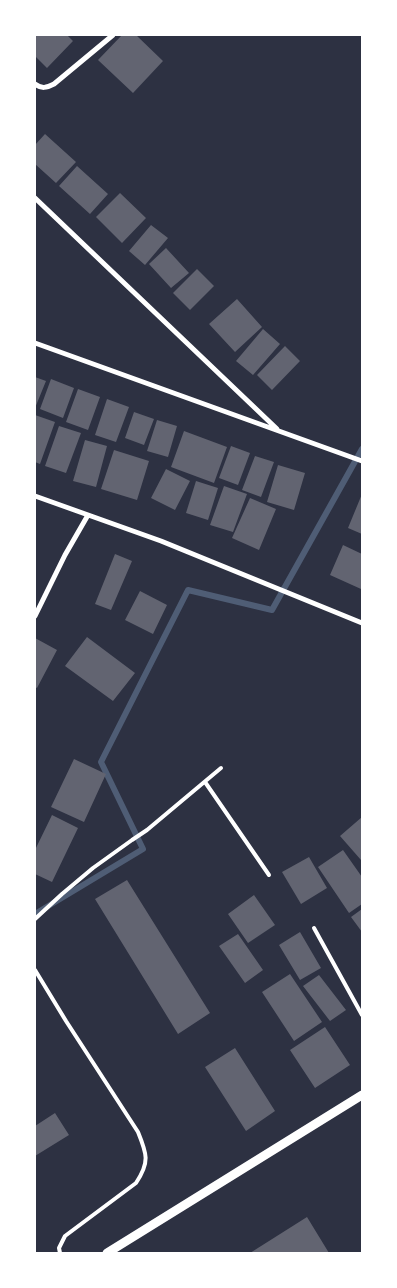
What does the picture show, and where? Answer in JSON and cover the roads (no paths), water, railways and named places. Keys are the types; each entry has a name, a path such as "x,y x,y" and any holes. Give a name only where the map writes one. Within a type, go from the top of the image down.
{"street":[{"path":"35,84 40,88 47,88 54,84 113,35"},
{"path":"35,198 279,431"},
{"path":"35,343 362,461"},
{"path":"35,496 160,541 362,623"},
{"path":"35,616 65,555 88,515"},
{"path":"107,1253 362,1095"}],"lane":[{"path":"35,920 46,908 93,868 147,830 221,768"},
{"path":"205,782 269,875"},
{"path":"314,928 362,1015"},
{"path":"35,970 138,1132 146,1160 143,1172 136,1183 65,1236 59,1248 60,1253"}],"waterway":[{"path":"35,914 143,849 101,762 188,590 272,610 362,449"}]}
